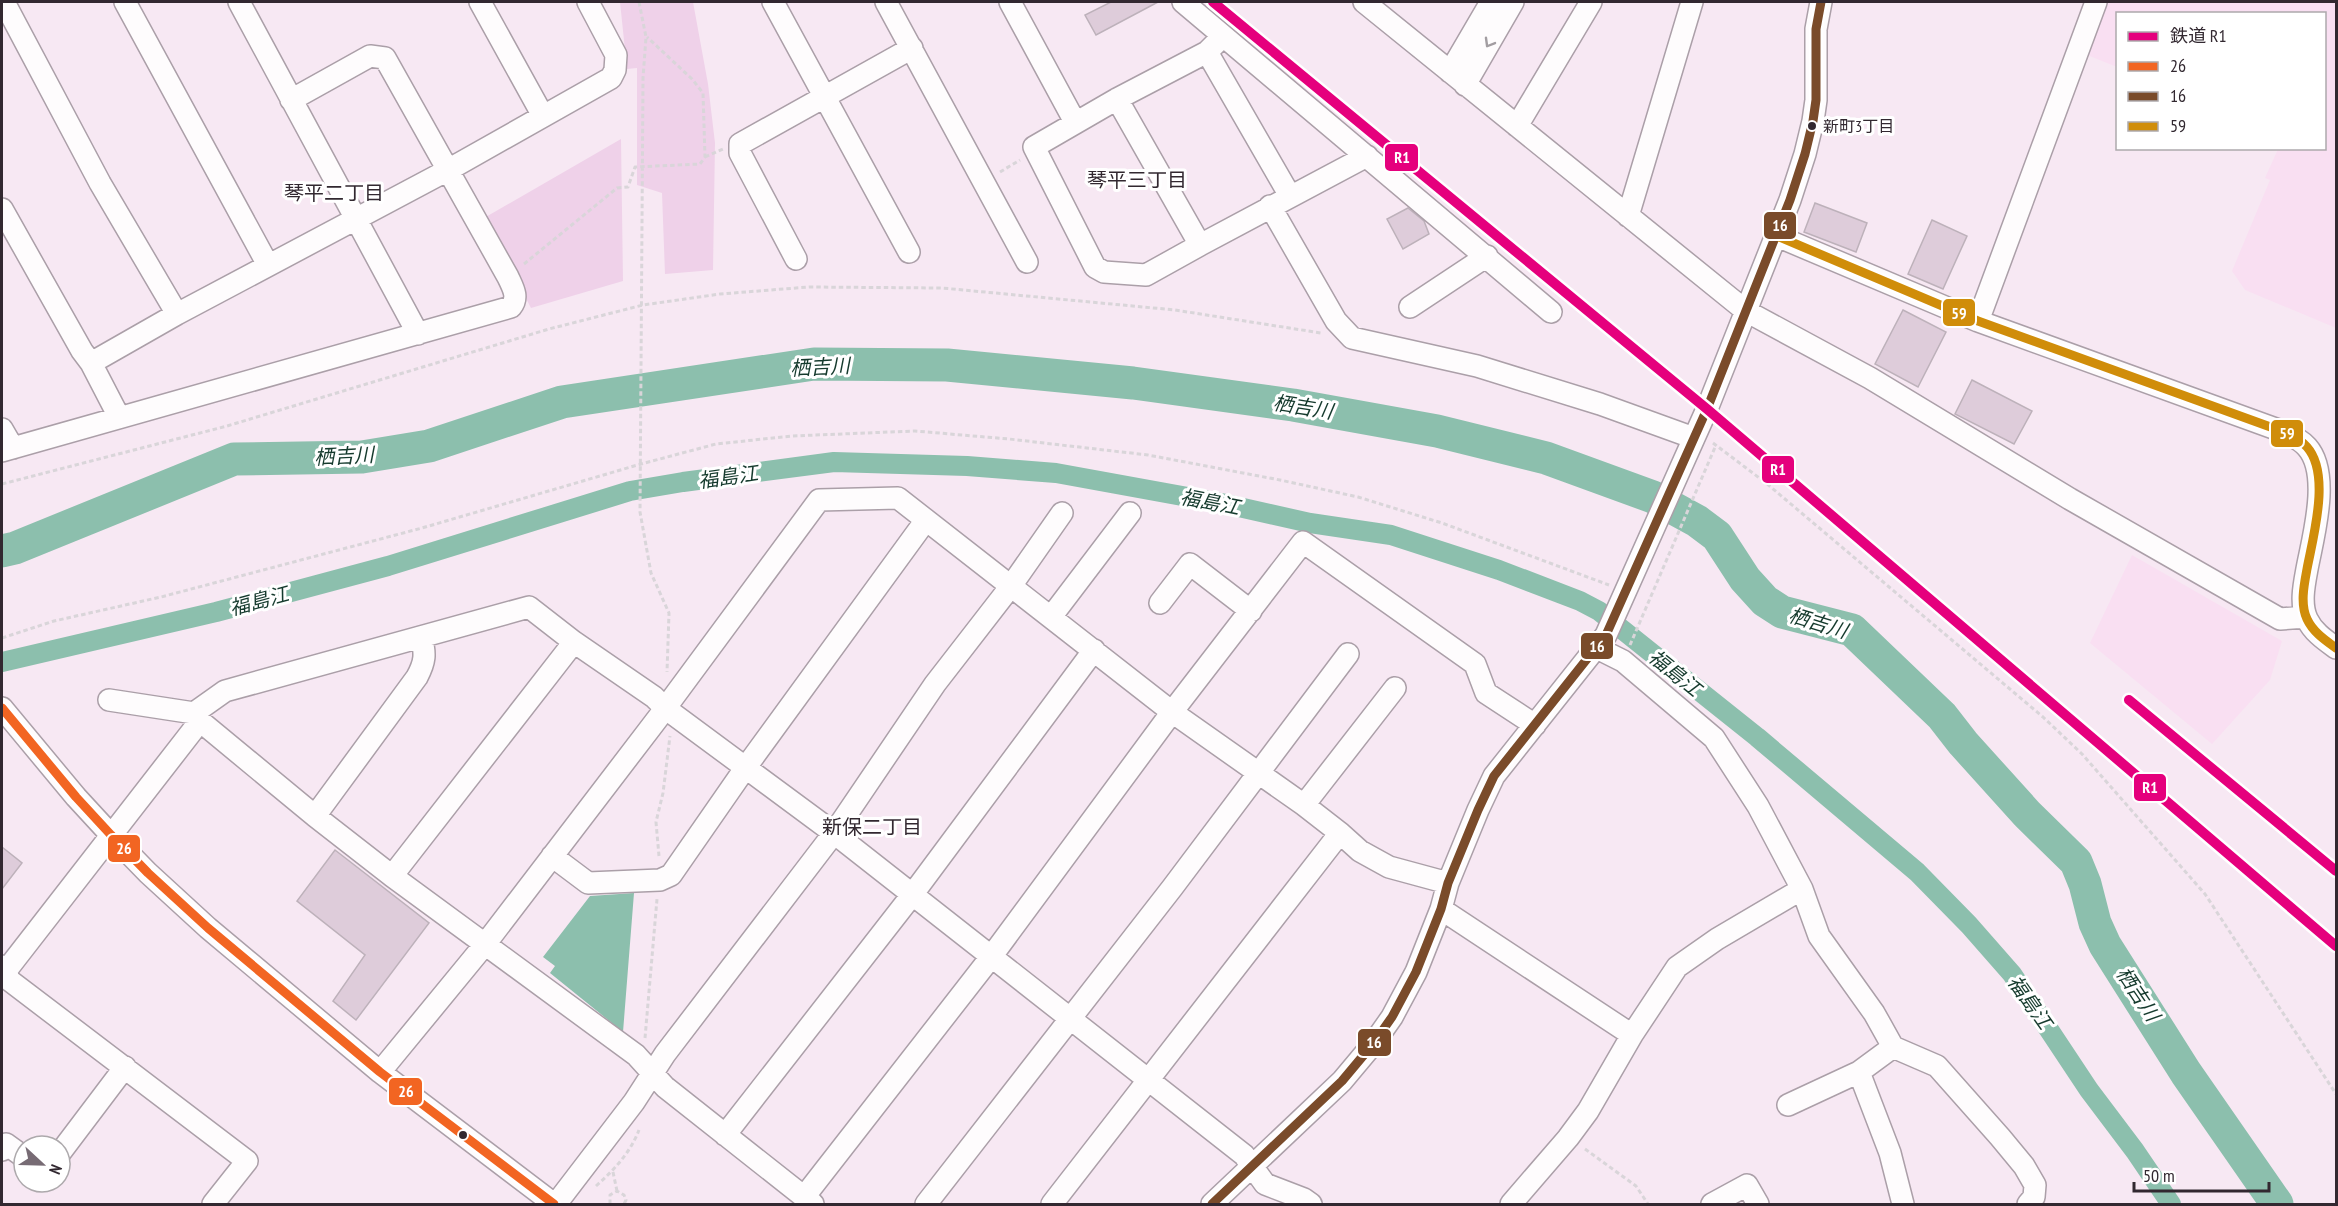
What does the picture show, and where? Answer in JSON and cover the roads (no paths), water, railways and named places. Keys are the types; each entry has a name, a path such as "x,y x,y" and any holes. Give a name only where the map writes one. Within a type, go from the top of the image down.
{"street":[{"path":"125,2 268,265"},
{"path":"239,2 418,334"},
{"path":"480,2 543,116"},
{"path":"91,363 177,314 448,170 611,78 615,70 616,55 588,2"},
{"path":"773,2 909,252"},
{"path":"886,2 1027,262"},
{"path":"1010,2 1075,122"},
{"path":"1183,2 1551,312"},
{"path":"1364,2 1746,311 1870,378 2060,494 2280,619 2306,617"},
{"path":"1458,78 1491,2"},
{"path":"1458,78 1513,2"},
{"path":"1517,126 1591,2"},
{"path":"1628,216 1692,2"},
{"path":"1212,1204 1342,1081 1392,1017 1416,972 1441,909 1448,883 1494,776 1601,641 1622,601 1777,236 1806,154 1816,100 1816,29 1821,2"},
{"path":"1978,321 2096,2"},
{"path":"6,4 100,183 177,314"},
{"path":"1223,36 1207,52 1075,122 1034,147 1095,267 1104,272 1146,275 1270,206 1367,156"},
{"path":"796,259 740,153 740,144 912,48"},
{"path":"1207,52 1290,196"},
{"path":"2,429 7,450 511,308 516,295 508,277 385,58 370,56 291,100"},
{"path":"1117,99 1200,245"},
{"path":"1270,206 1336,321 1352,338 1477,366 1600,404 1693,438"},
{"path":"2,209 91,363 119,417"},
{"path":"1777,236 1978,321 2285,432 2302,442 2315,460 2319,486 2303,602 2306,617 2318,634 2337,648"},
{"path":"1410,307 1487,256"},
{"path":"380,1072 486,943 819,500 898,498 1172,712 1340,832 1359,851 1389,867 1448,883"},
{"path":"2,708 75,797 148,873 208,928 380,1072 555,1204 634,1102 652,1073 834,833 935,684 1011,586 1062,513"},
{"path":"1051,617 1130,513"},
{"path":"552,856 588,883 665,879 675,870 746,767 926,520"},
{"path":"109,700 197,717 315,816 392,876 636,1055 665,1087 808,1201 1172,712 1303,542 1475,664 1486,693 1535,725"},
{"path":"1160,603 1190,564 1251,611"},
{"path":"213,1204 247,1161 9,980 3,971 111,835 197,717 225,691 529,607 574,642 654,697 664,708 834,833 1072,1018 1244,1155 1265,1184 1311,1204"},
{"path":"315,816 417,677 424,664 425,653 421,637"},
{"path":"1601,641 1714,738 1758,806 1802,889 1820,936 1874,1013 1893,1047 1936,1066 2000,1137 2024,1166 2035,1185 2034,1197 2028,1204"},
{"path":"392,876 574,642"},
{"path":"725,1136 912,895 1094,650"},
{"path":"927,1204 1072,1018 1348,654"},
{"path":"1304,805 1395,688"},
{"path":"1052,1204 1340,832"},
{"path":"1511,1204 1568,1138 1588,1111 1632,1035 1677,967 1717,939 1802,889"},
{"path":"1441,909 1632,1035"},
{"path":"1788,1105 1859,1072 1893,1047"},
{"path":"72,1137 125,1067"},
{"path":"1859,1072 1890,1153 1903,1204"},
{"path":"1712,1204 1747,1185 1758,1204"}],"waterway":[{"name":"栖吉川","path":"2,551 15,548 234,459 362,457 429,446 562,402 814,364 947,365 1133,383 1293,405 1437,431 1546,458 1653,497 1697,521 1717,536 1745,579 1765,601 1782,612 1852,630 1942,716 1963,743 2027,814 2076,862 2085,884 2095,923 2105,945 2186,1073 2277,1204"},
{"name":"福島江","path":"2,662 216,612 388,566 630,491 834,462 967,466 1056,473 1221,503 1310,523 1391,535 1499,570 1580,601 1599,611 1757,737 1917,872 1969,925 2012,974 2089,1090 2171,1204"}],"rail line":[{"name":"R1","path":"1213,2 1707,409 2336,946"},
{"name":"R1","path":"2129,700 2336,871"}],"place":[{"name":"新町3丁目","path":"1812,126"}],"district":[{"name":"琴平三丁目","path":"1137,180"},
{"name":"琴平二丁目","path":"334,193"},
{"name":"新保二丁目","path":"872,827"}]}
